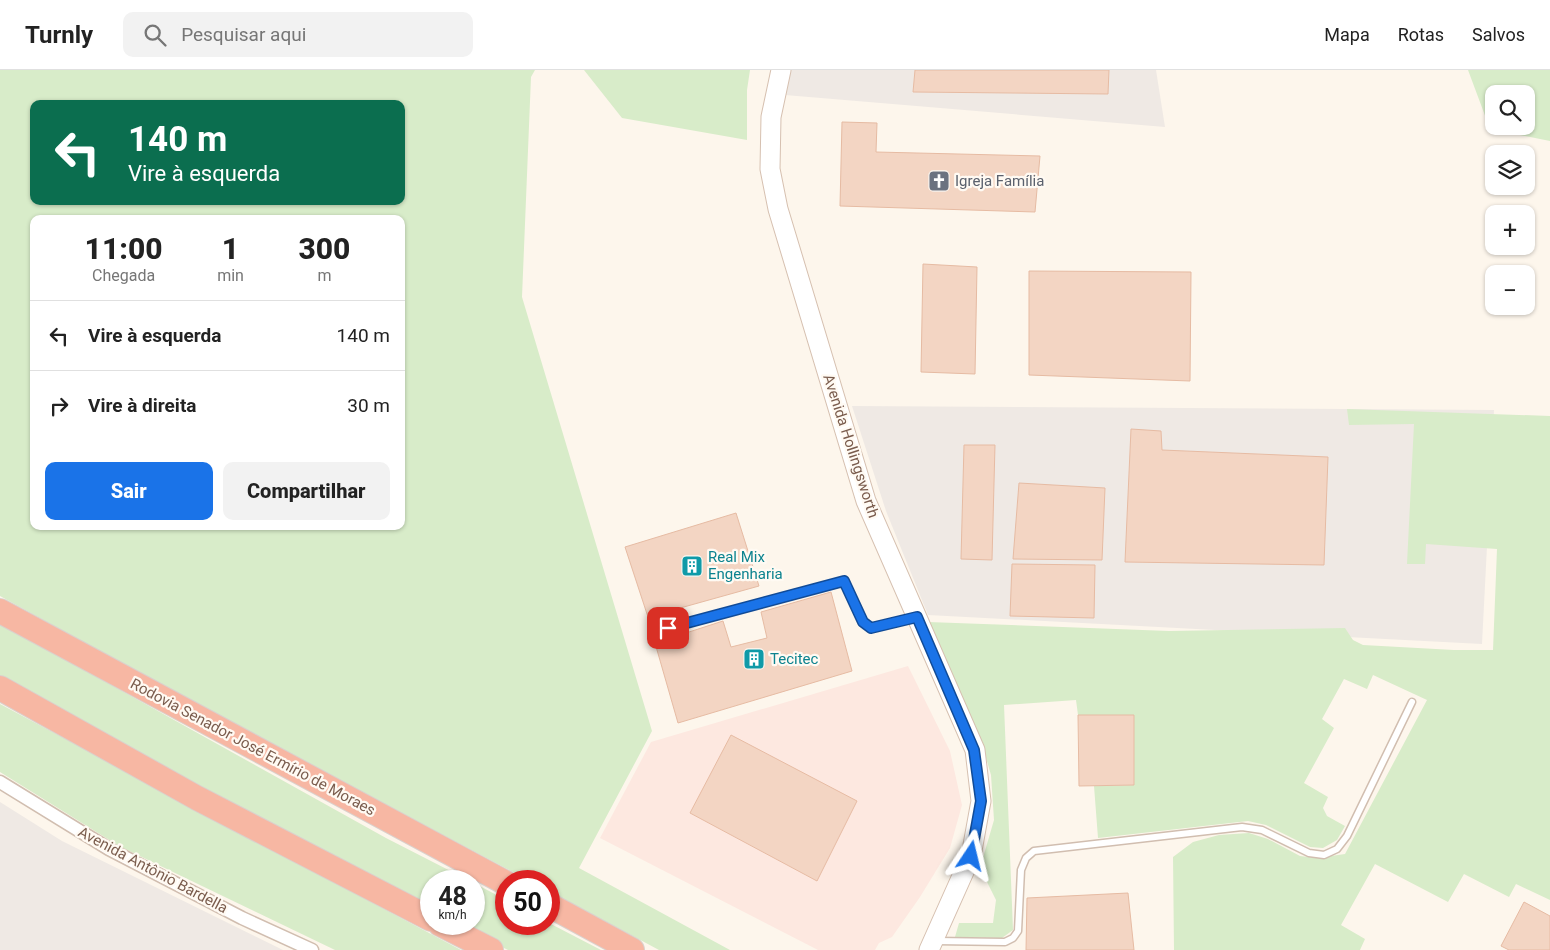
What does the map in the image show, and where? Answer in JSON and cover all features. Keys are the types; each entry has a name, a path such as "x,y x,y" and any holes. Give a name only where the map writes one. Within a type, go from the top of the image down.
{"highway":[{"name":"Rodovia Senador José Ermírio de Moraes","path":"0,611 495,877"},
{"path":"0,688 197,798 420,913"},
{"path":"560,911 632,950"},
{"path":"462,935 491,950"}],"main road":[{"name":"Avenida Hollingsworth","path":"781,70 771,117 770,169 778,208 866,501 974,750 981,801 971,856 931,945"}],"street":[{"name":"Avenida Antônio Bardella","path":"0,782 109,849 242,918 312,950"}],"lane":[{"path":"668,628 844,581 863,622 871,628 917,617"},
{"path":"931,945 1005,942 1013,938 1018,931 1021,870 1026,858 1034,851 1242,827 1262,830 1309,853 1324,855 1337,849 1347,836 1412,702"}],"shaded area":[{"path":"790,70 1156,70 1165,127 785,95"},
{"path":"852,406 1494,410 1482,644 928,615 886,511"},
{"path":"908,666 950,751 962,805 950,848 920,897 892,937 879,943 875,950 818,950 600,838 651,742"},
{"path":"0,802 62,841 283,950 0,950"}],"green space":[{"path":"0,70 535,70 531,77 522,297 652,731 579,868 730,950 659,950 560,897 560,870 509,870 194,703 0,596"},
{"path":"584,70 750,70 747,90 747,140 622,118"},
{"path":"1468,70 1550,70 1550,141 1520,135 1535,135 1535,85 1485,85 1485,116"},
{"path":"1347,409 1550,416 1550,900 1516,884 1509,897 1464,874 1448,902 1375,864 1341,925 1365,939 1360,950 1174,950 1173,857 1193,842 1219,835 1249,833 1268,839 1300,856 1317,858 1345,854 1427,700 1373,675 1367,689 1344,679 1322,719 1334,728 1304,783 1328,797 1323,808 1327,816 1345,826 1337,840 1323,848 1310,847 1266,825 1248,821 1098,838 1094,786 1134,785 1134,715 1078,715 1076,700 1004,705 1013,930 1002,938 955,937 959,923 993,923 996,900 980,868 994,820 991,775 979,734 928,622 1169,631 1345,628 1353,640 1363,645 1493,650 1497,549 1426,544 1425,564 1407,564 1414,424 1349,425"},
{"path":"0,623 386,838 449,870 420,870 420,905 0,679"},
{"path":"0,704 420,928 420,935 433,935 461,950 335,950 119,846 0,772"},
{"path":"485,889 495,894 495,935 560,935 560,929 601,950 508,950 478,935 485,935"}],"building":[{"path":"915,70 1109,70 1108,94 913,92"},
{"name":"Igreja Família","path":"842,122 877,123 876,152 1040,156 1035,212 840,206"},
{"path":"923,264 977,267 975,374 921,372"},
{"path":"1029,271 1191,272 1190,381 1029,375"},
{"path":"1131,429 1161,431 1162,450 1328,457 1324,565 1125,562"},
{"path":"964,445 995,445 992,560 961,559"},
{"path":"1019,483 1105,488 1102,560 1013,559"},
{"name":"Real Mix Engenharia","path":"736,513 759,586 648,617 625,547"},
{"path":"1012,564 1095,565 1094,618 1010,616"},
{"name":"Tecitec","path":"831,592 852,671 678,723 655,643 723,621 731,647 767,638 761,612"},
{"path":"1078,715 1134,715 1134,785 1079,786"},
{"path":"731,735 857,801 817,881 690,813"},
{"path":"1128,893 1134,950 1026,950 1027,898"},
{"path":"1524,902 1550,916 1550,950 1509,950 1501,946"}],"place":[{"name":"Igreja Família","path":"939,181"},
{"name":"Real Mix Engenharia","path":"692,566"},
{"name":"Tecitec","path":"754,659"}],"route":[{"path":"668,628 844,581 863,622 871,628 917,617 974,750 981,801 971,856"}]}
